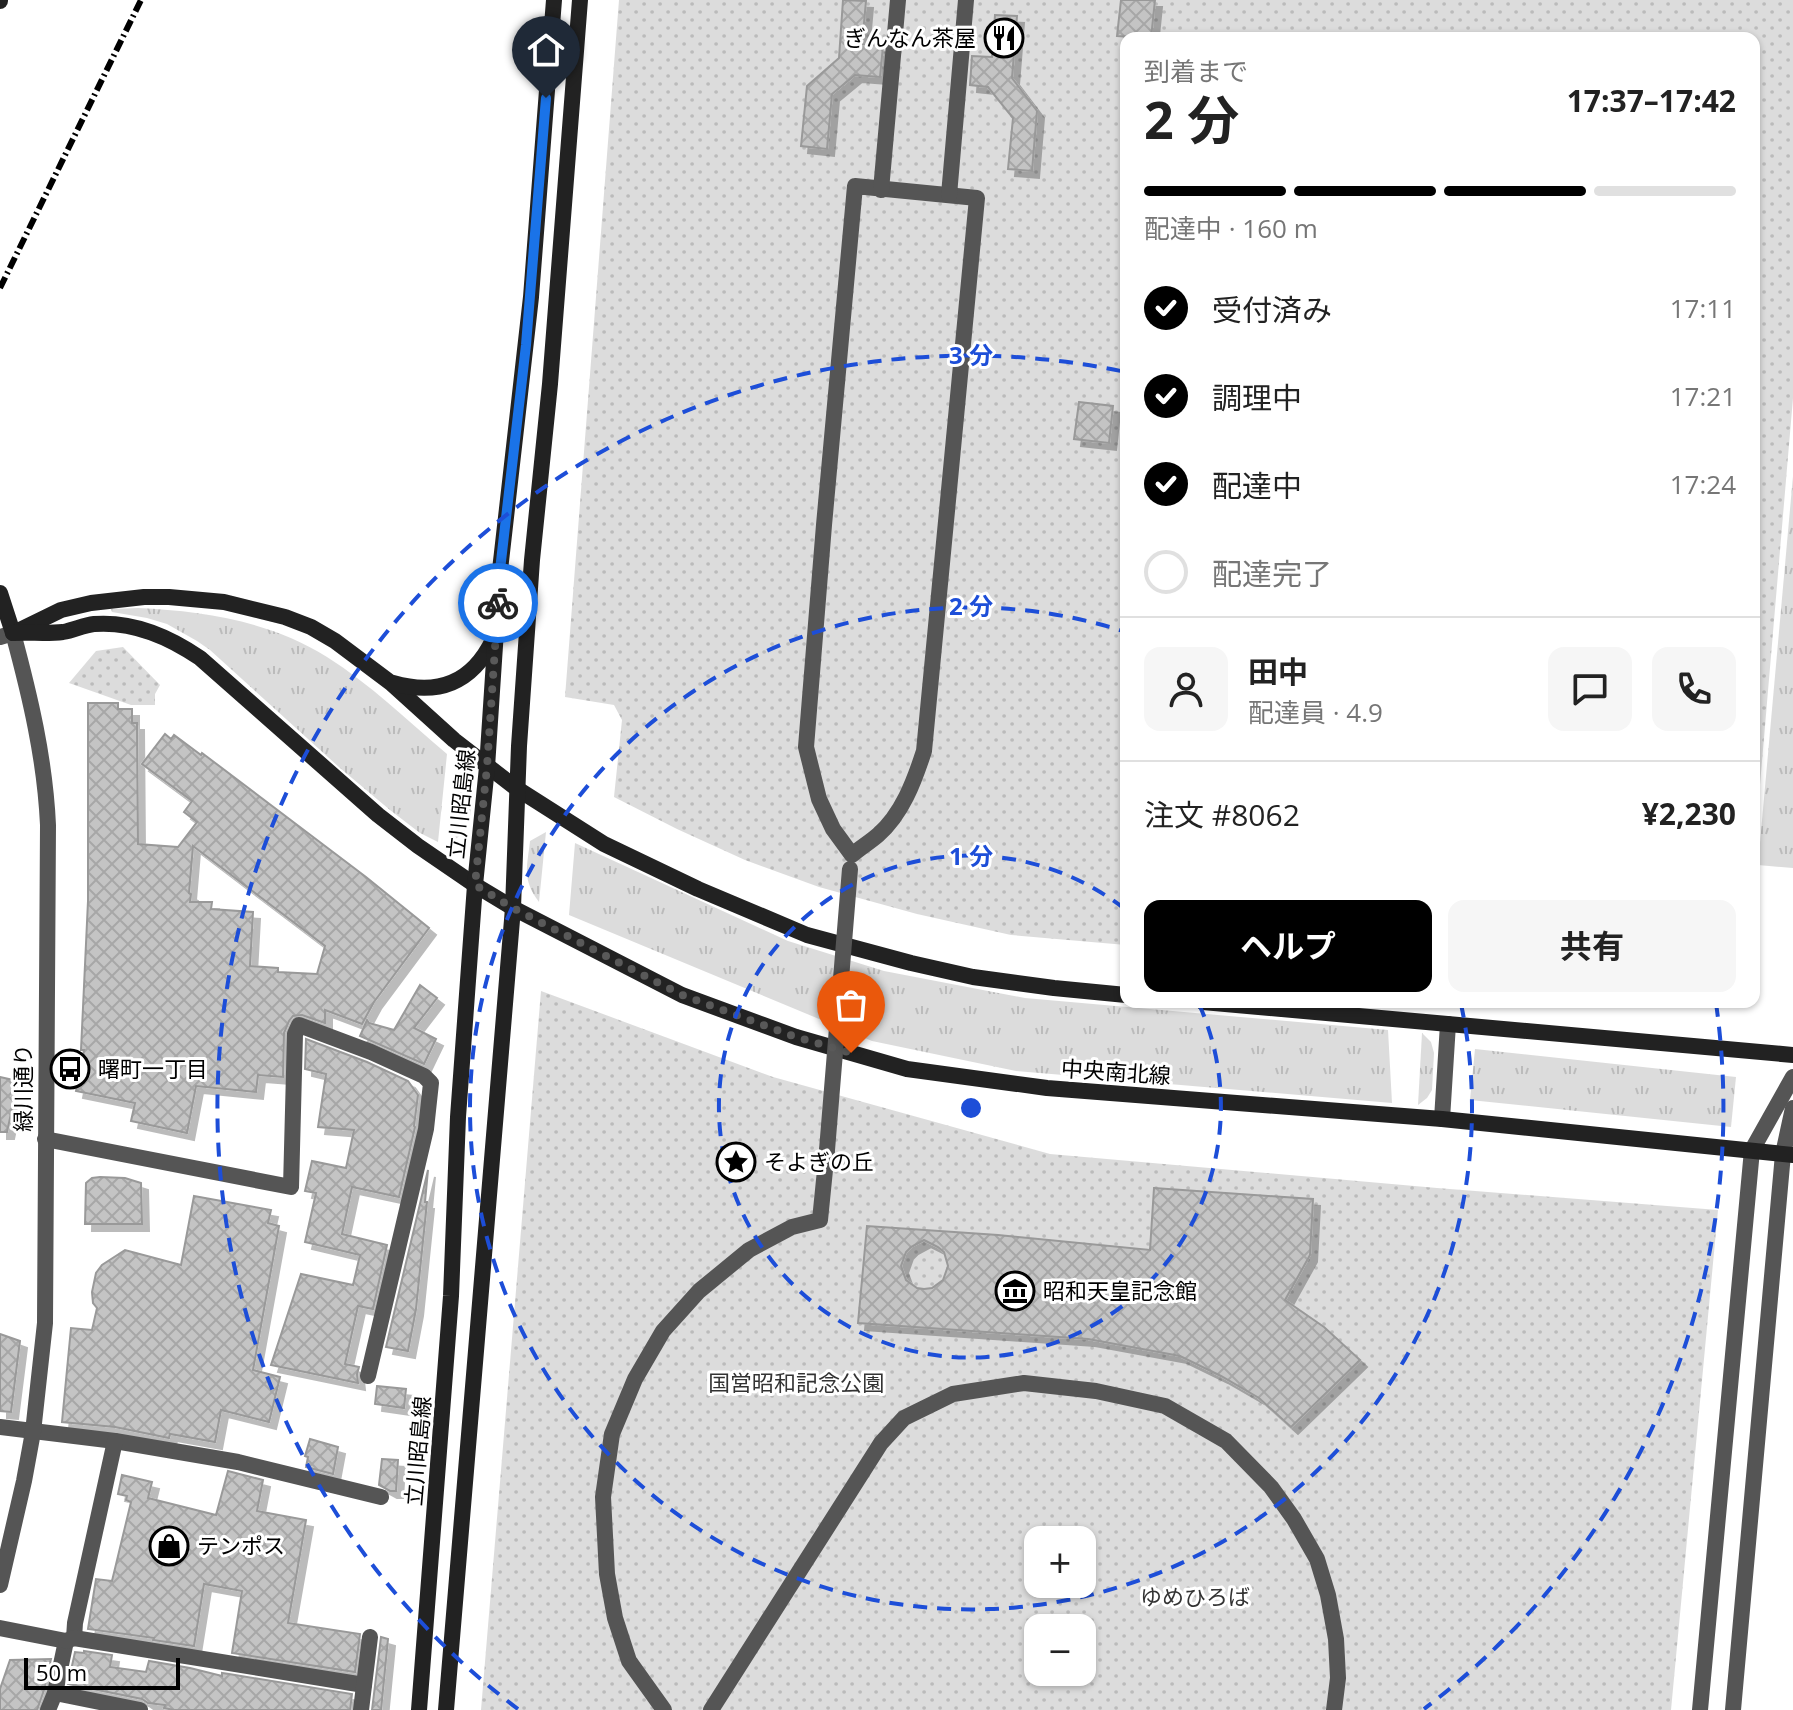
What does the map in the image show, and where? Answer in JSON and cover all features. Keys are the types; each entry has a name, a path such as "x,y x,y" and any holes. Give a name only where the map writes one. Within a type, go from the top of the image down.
{"main road":[{"name":"立川昭島線","path":"419,1710 447,1356 458,1130 475,885 487,767 500,570 531,297 554,0"},
{"path":"446,1710 513,908 516,788 532,560 550,384 580,0"},
{"name":"緑川通り","path":"0,593 6,635"},
{"path":"6,635 61,610 102,601 169,597 224,602 285,617 335,641 391,683 454,740 516,788 604,844 698,889 807,935 911,963 973,977 1120,994"},
{"name":"中央南北線","path":"6,635 65,632 91,624 110,624 139,628 181,644 378,815 475,885 513,908 682,995 796,1037 907,1069 1047,1088 1442,1119 1788,1154"},
{"path":"391,683 424,689 453,682 477,666 496,634"},
{"path":"1270,1008 1793,1055"}],"street":[{"path":"881,190 898,0"},
{"path":"949,195 966,0"},
{"path":"664,1710 629,1661 615,1618 607,1574 603,1497 612,1434 635,1379 663,1331 699,1291 749,1250 792,1227 820,1220 851,862 819,799 806,747 855,186 977,198 924,751 916,778 901,806 851,862"},
{"name":"緑川通り","path":"0,1585 33,1432 45,1323 47,797 37,732 6,635"},
{"path":"1442,1119 1448,1024"},
{"path":"45,1139 291,1187 295,1034 299,1025 424,1076 431,1083 426,1129 368,1376"},
{"path":"1700,1710 1752,1150 1793,1077"},
{"path":"1733,1710 1793,1108"},
{"path":"711,1710 881,1443 904,1418 953,1394 1024,1383 1096,1391 1165,1406 1226,1441 1256,1471 1294,1519 1317,1559 1336,1639 1338,1678 1334,1710"},
{"path":"0,1427 115,1441 238,1462 381,1497"},
{"path":"48,1710 78,1609 115,1441"},
{"path":"0,1628 364,1685"},
{"path":"361,1710 370,1637"},
{"path":"55,1693 140,1710"}],"green space":[{"path":"619,0 1793,0 1793,398 1760,785 1760,32 1120,32 1120,944 1011,935 917,914 819,887 745,860 614,797 622,720 614,705 565,697"},
{"path":"1793,476 1793,868 1760,865"},
{"path":"138,608 211,615 259,626 305,645 358,679 447,754 438,842 420,833 340,768 210,650 167,624 112,612 111,609"},
{"path":"123,647 160,685 155,694 155,705 131,705 69,683 96,651"},
{"path":"458,766 468,784 471,807 466,828 450,841"},
{"path":"546,832 539,902 528,880 528,859 530,841"},
{"path":"575,843 788,941 884,971 1025,998 1388,1030 1392,1103 1016,1071 872,1041 569,915"},
{"name":"国営昭和記念公園","path":"541,991 773,1077 1050,1154 1718,1210 1671,1710 481,1710"},
{"path":"1422,1033 1431,1042 1434,1053 1432,1090 1418,1105"},
{"path":"1475,1049 1736,1077 1731,1127 1470,1100"}],"building":[{"path":"843,0 866,1 862,44 883,46 880,77 855,75 832,94 827,149 801,146 807,86 839,58"},
{"path":"1121,0 1155,0 1152,32 1120,32 1120,36 1117,36"},
{"path":"995,15 1017,16 1012,78 1037,111 1032,171 1008,169 1013,118 988,87 970,85 972,56 992,57"},
{"path":"1079,402 1113,406 1109,443 1074,439"},
{"path":"88,703 118,703 118,709 132,709 132,723 137,723 138,844 178,847 197,822 184,812 192,801 142,764 165,734 171,739 174,735 366,877 429,928 374,1002 362,1024 325,1010 325,1023 302,1015 293,1016 284,1033 283,1077 258,1075 256,1092 196,1086 187,1133 131,1121 135,1103 76,1091 84,1050 81,1050 88,901","holes":["193,846 325,946 317,974 278,972 278,968 250,966 253,912 211,909 212,902 190,902"]},
{"path":"420,985 437,998 414,1028 436,1039 424,1064 360,1036 367,1020 394,1030"},
{"path":"306,1039 408,1081 418,1095 415,1127 399,1197 352,1187 342,1234 387,1245 373,1309 358,1306 345,1364 359,1367 358,1383 271,1365 301,1274 353,1285 360,1255 305,1242 316,1193 305,1191 312,1161 346,1168 354,1130 318,1127 326,1074 305,1069"},
{"path":"0,1077 18,1081 7,1132 0,1132"},
{"path":"428,1170 416,1309 408,1351 386,1347"},
{"path":"100,1177 125,1178 141,1183 142,1224 85,1224 86,1183"},
{"path":"1154,1188 1313,1199 1310,1255 1285,1300 1324,1327 1360,1360 1291,1427 1259,1398 1180,1356 1088,1339 858,1323 867,1226 1150,1250","holes":["924,1240 944,1252 948,1266 943,1280 932,1288 917,1288 906,1280 901,1266 906,1252"]},
{"path":"194,1196 271,1210 268,1223 279,1226 253,1370 280,1377 269,1422 221,1410 215,1442 62,1422 71,1328 92,1330 97,1308 92,1292 96,1273 102,1265 125,1250 181,1265"},
{"path":"0,1334 20,1341 11,1412 0,1411"},
{"path":"377,1386 406,1389 404,1408 375,1404"},
{"path":"310,1439 338,1447 333,1474 306,1467 308,1457 305,1456"},
{"path":"382,1459 398,1460 396,1491 379,1485"},
{"path":"228,1471 263,1480 257,1511 306,1520 288,1623 360,1634 355,1672 232,1653 242,1591 204,1584 194,1646 88,1629 96,1579 112,1581 131,1502 126,1500 127,1496 118,1494 122,1475 152,1482 148,1498 216,1515"},
{"path":"381,1637 388,1639 381,1710 372,1710"},
{"path":"75,1652 112,1655 110,1667 146,1672 149,1661 222,1676 222,1673 352,1694 350,1710 164,1708 165,1705 142,1699 68,1684"},
{"path":"51,1659 37,1710 0,1710 0,1689 10,1660"}],"railway":[{"path":"0,288 141,0"}],"way so far":[{"path":"498,603 475,885 575,941 682,995 796,1037 851,1053"}],"place":[{"name":"ぎんなん茶屋","path":"1004,38"},
{"name":"曙町一丁目","path":"70,1069"},
{"name":"そよぎの丘","path":"736,1162"},
{"name":"昭和天皇記念館","path":"1015,1291"},
{"name":"テンポス","path":"169,1546"}],"route":[{"path":"498,603 531,297 546,98"}],"park label":[{"name":"ゆめひろば","path":"1195,1597"}]}
